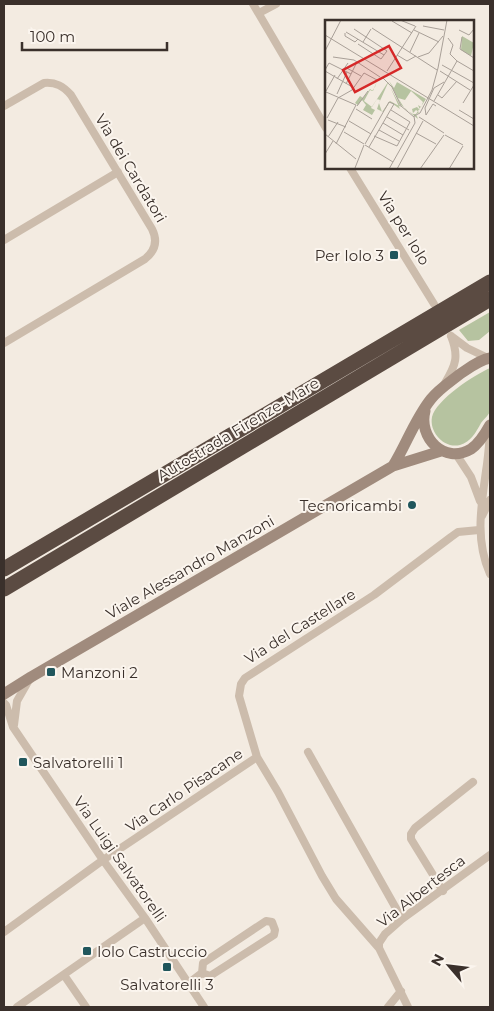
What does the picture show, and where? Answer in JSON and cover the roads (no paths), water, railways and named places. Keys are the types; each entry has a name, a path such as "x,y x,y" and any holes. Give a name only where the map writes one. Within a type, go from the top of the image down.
{"highway":[{"name":"Autostrada Firenze-Mare","path":"4,569 490,282"},
{"name":"Autostrada Firenze-Mare","path":"4,589 490,299"}],"street":[{"path":"253,4 325,126"},
{"path":"259,13 276,4"},
{"name":"Via dei Cardatori","path":"4,106 44,83 51,82 64,88 71,96 155,235 154,249 150,255 4,343"},
{"name":"Via per Iolo","path":"351,169 434,304"},
{"path":"4,240 118,172"},
{"path":"393,466 408,440 416,421 441,389 454,368 456,355 451,336 467,348 489,358"},
{"path":"441,389 468,369 489,358"},
{"path":"426,406 423,423 425,431 434,445 448,454 456,454 472,448 490,425"},
{"path":"490,433 489,457 481,503 480,526 481,545 490,574"},
{"name":"Viale Alessandro Manzoni","path":"4,694 30,677 393,466 442,451"},
{"path":"456,454 471,477 481,503"},
{"path":"480,526 482,514 490,500"},
{"name":"Via del Castellare","path":"379,948 336,899 257,757 239,696 239,689 245,678 374,595 458,532 480,526"},
{"path":"4,725 13,727 17,701 30,677"},
{"name":"Via Luigi Salvatorelli","path":"4,704 6,704 13,727 103,860 146,918 204,1007"},
{"name":"Via Luigi Salvatorelli","path":"4,721 13,727"},
{"path":"308,752 402,919"},
{"name":"Via Carlo Pisacane","path":"4,932 103,860 257,757"},
{"path":"443,891 411,839 411,834 415,828 473,782"},
{"name":"Via Albertesca","path":"408,1007 379,948 379,943 384,934 402,919 490,856"},
{"path":"17,1007 146,918"},
{"path":"189,983 202,973 203,963 266,921 272,922 275,930 274,935 210,976 202,973"},
{"path":"233,943 241,957"},
{"path":"64,975 86,1007"},
{"path":"388,1007 401,992"}],"place":[{"name":"Per Iolo 3","path":"394,255"},
{"name":"Tecnoricambi","path":"412,505"},
{"name":"Manzoni 2","path":"51,672"},
{"name":"Salvatorelli 1","path":"23,762"},
{"name":"Iolo Castruccio","path":"87,951"},
{"name":"Salvatorelli 3","path":"167,967"}]}
